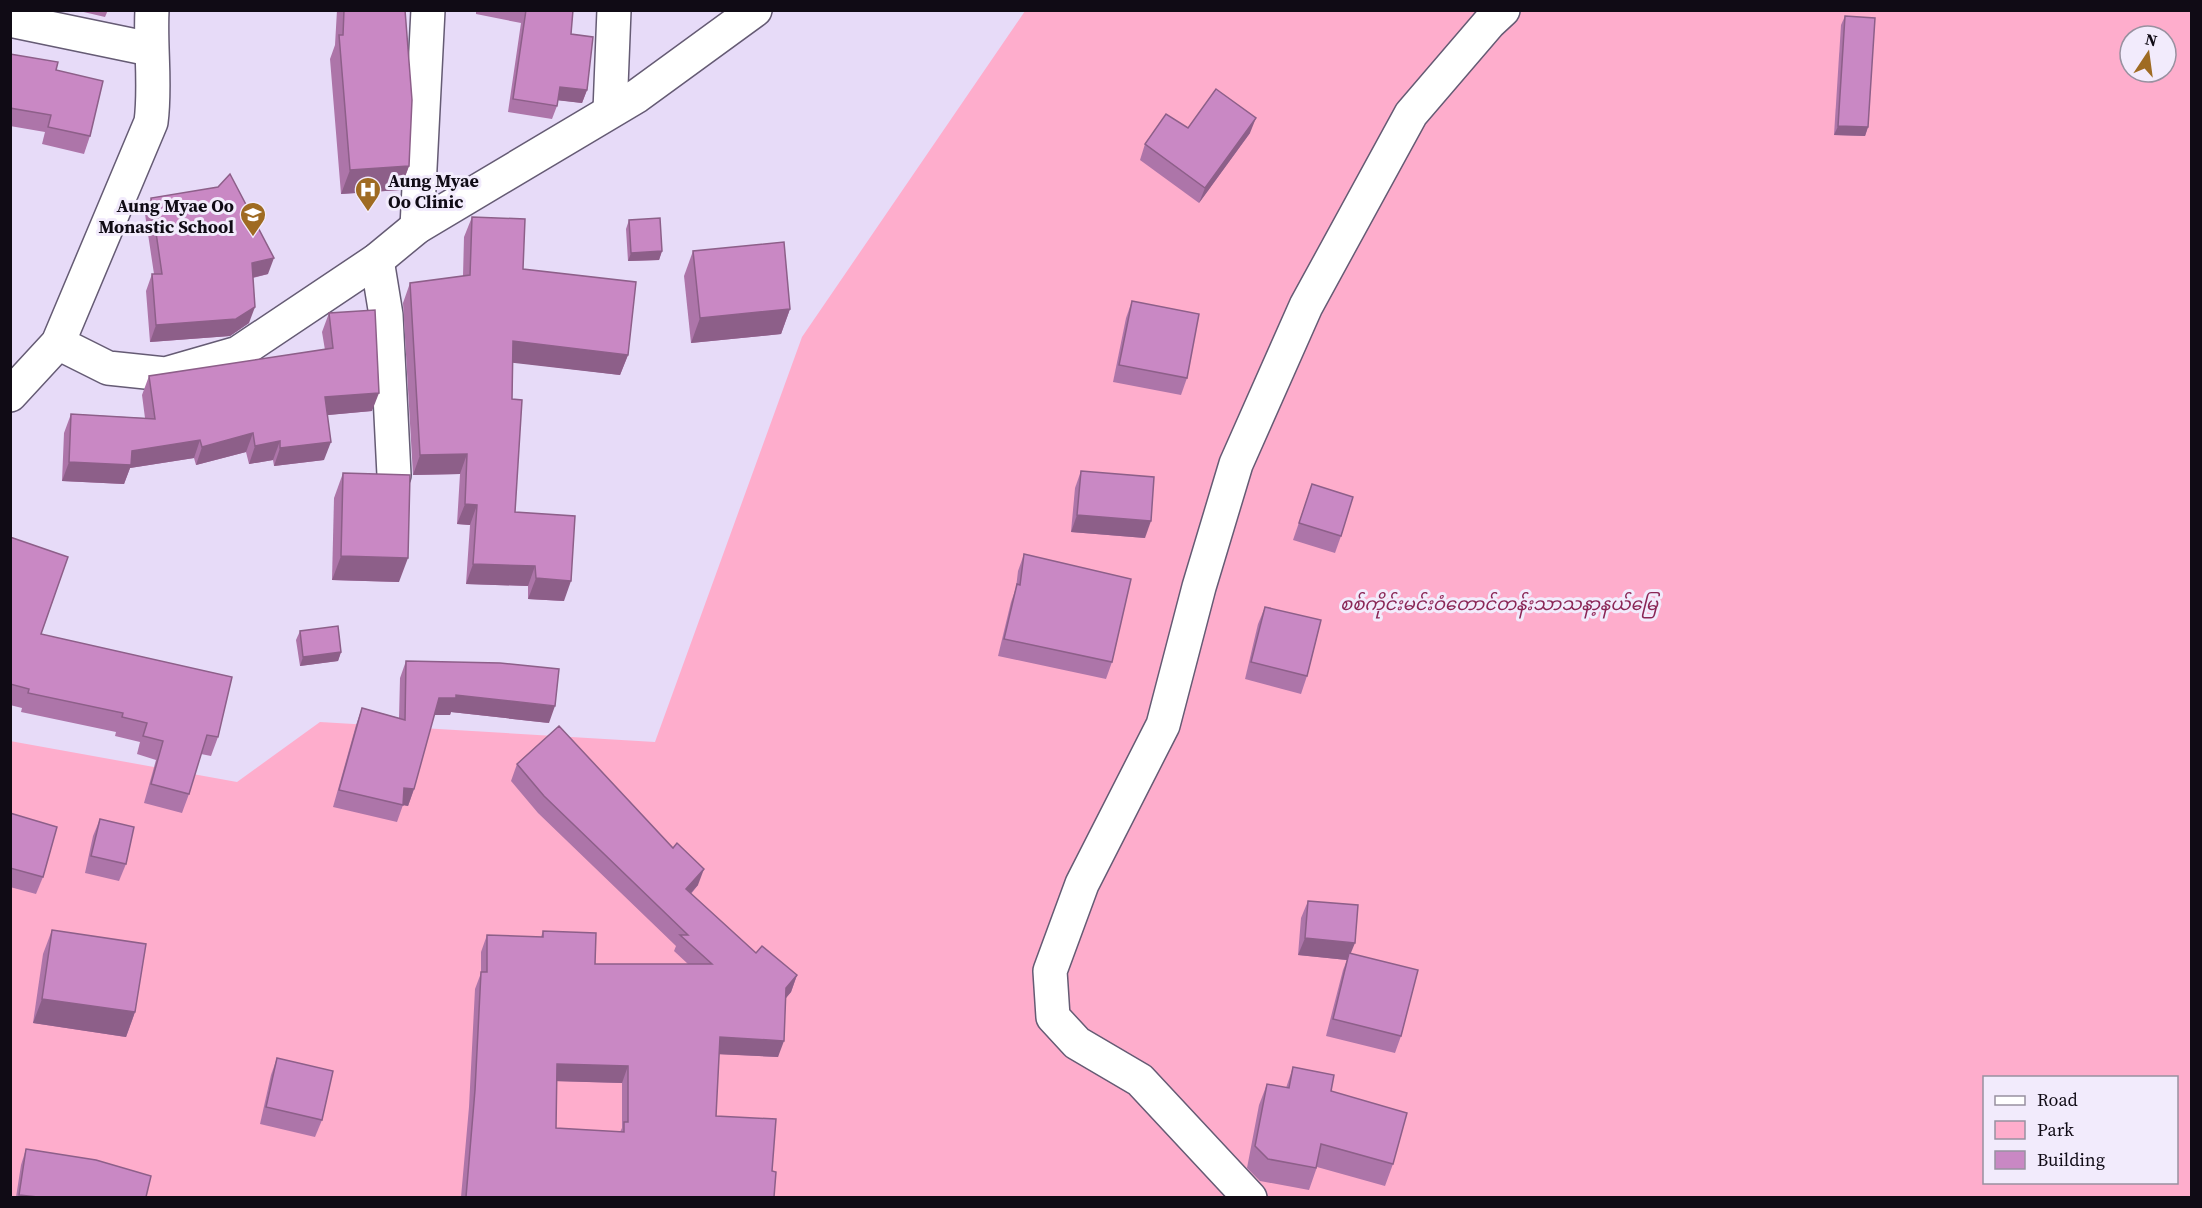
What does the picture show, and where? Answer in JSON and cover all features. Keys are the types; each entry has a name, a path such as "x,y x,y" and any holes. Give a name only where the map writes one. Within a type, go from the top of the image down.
{"street":[{"path":"10,395 58,343 151,122 154,91 150,49 152,10"},
{"path":"417,227 428,10"},
{"path":"610,111 614,10"},
{"path":"58,343 108,368 165,374 238,353 377,260 417,227 610,111 672,71 755,10"},
{"path":"1250,1197 1140,1080 1077,1043 1053,1017 1050,971 1082,884 1163,725 1198,586 1236,464 1306,306 1412,114 1489,23 1503,10"},
{"path":"10,20 150,49"},
{"path":"377,260 386,315 394,475"}],"green space":[{"name":"စစ်ကိုင်းမင်းဝံတောင်တန်းသာသနာ့နယ်မြေ","path":"1025,11 2191,11 2191,1197 11,1197 10,741 237,782 320,722 655,742 802,337"}],"building":[{"path":"344,10 405,10 412,100 409,166 350,170 339,35 343,35"},
{"path":"526,10 573,10 571,34 593,37 587,90 560,87 557,106 513,99"},
{"path":"1845,16 1875,18 1868,127 1838,126"},
{"path":"10,54 58,62 56,70 103,81 90,136 48,127 51,115 10,108"},
{"path":"1216,89 1256,118 1205,188 1145,144 1166,114 1188,128"},
{"path":"230,174 274,258 252,263 255,307 236,319 156,325 152,274 162,274 151,198 218,187"},
{"path":"472,217 525,219 523,269 636,282 628,355 513,341 512,399 522,400 515,512 575,516 571,581 536,578 535,566 473,564 477,505 465,504 467,454 420,455 410,283 470,275"},
{"path":"660,218 662,251 631,253 629,220"},
{"path":"784,242 790,309 700,318 693,251"},
{"path":"1132,301 1199,314 1187,378 1119,365"},
{"path":"375,310 379,393 325,397 331,442 280,448 280,441 255,446 253,433 202,447 200,440 132,451 131,465 69,462 71,414 155,419 149,376 333,348 329,313"},
{"path":"1081,471 1154,477 1151,521 1077,515"},
{"path":"343,473 410,475 408,558 341,556"},
{"path":"1312,484 1353,497 1341,536 1299,523"},
{"path":"10,537 68,557 41,634 232,677 218,737 207,735 189,794 151,784 163,741 143,736 147,723 122,717 123,713 28,693 29,689 10,684"},
{"path":"1024,554 1131,579 1112,662 1004,639 1017,584 1020,585"},
{"path":"1265,607 1321,620 1307,676 1251,662"},
{"path":"338,626 341,652 303,657 300,631"},
{"path":"406,661 500,663 559,669 555,706 456,695 456,698 439,698 414,789 404,788 403,805 339,790 362,708 405,720"},
{"path":"559,726 673,848 677,843 704,869 686,889 756,953 762,946 797,975 786,988 784,1041 720,1037 716,1116 776,1119 772,1171 776,1172 774,1197 466,1197 475,1090 481,972 487,972 487,935 543,937 543,931 596,933 595,964 712,964 680,935 688,935 544,796 517,764","holes":["557,1064 628,1066 628,1122 624,1122 624,1132 556,1128"]},
{"path":"10,813 57,827 43,877 10,868"},
{"path":"100,819 134,827 126,864 91,856"},
{"path":"1308,901 1358,905 1355,943 1305,938"},
{"path":"52,930 146,944 135,1012 42,999"},
{"path":"1349,953 1418,970 1401,1036 1333,1019"},
{"path":"277,1058 333,1071 322,1120 266,1107"},
{"path":"1293,1067 1334,1075 1331,1091 1407,1113 1393,1164 1321,1144 1316,1168 1268,1159 1255,1146 1267,1084 1289,1088"},
{"path":"26,1149 96,1160 151,1176 146,1197 19,1195"}],"place":[{"name":"Aung Myae Oo Clinic","path":"368,213"},
{"name":"Aung Myae Oo Monastic School","path":"253,238"}]}
